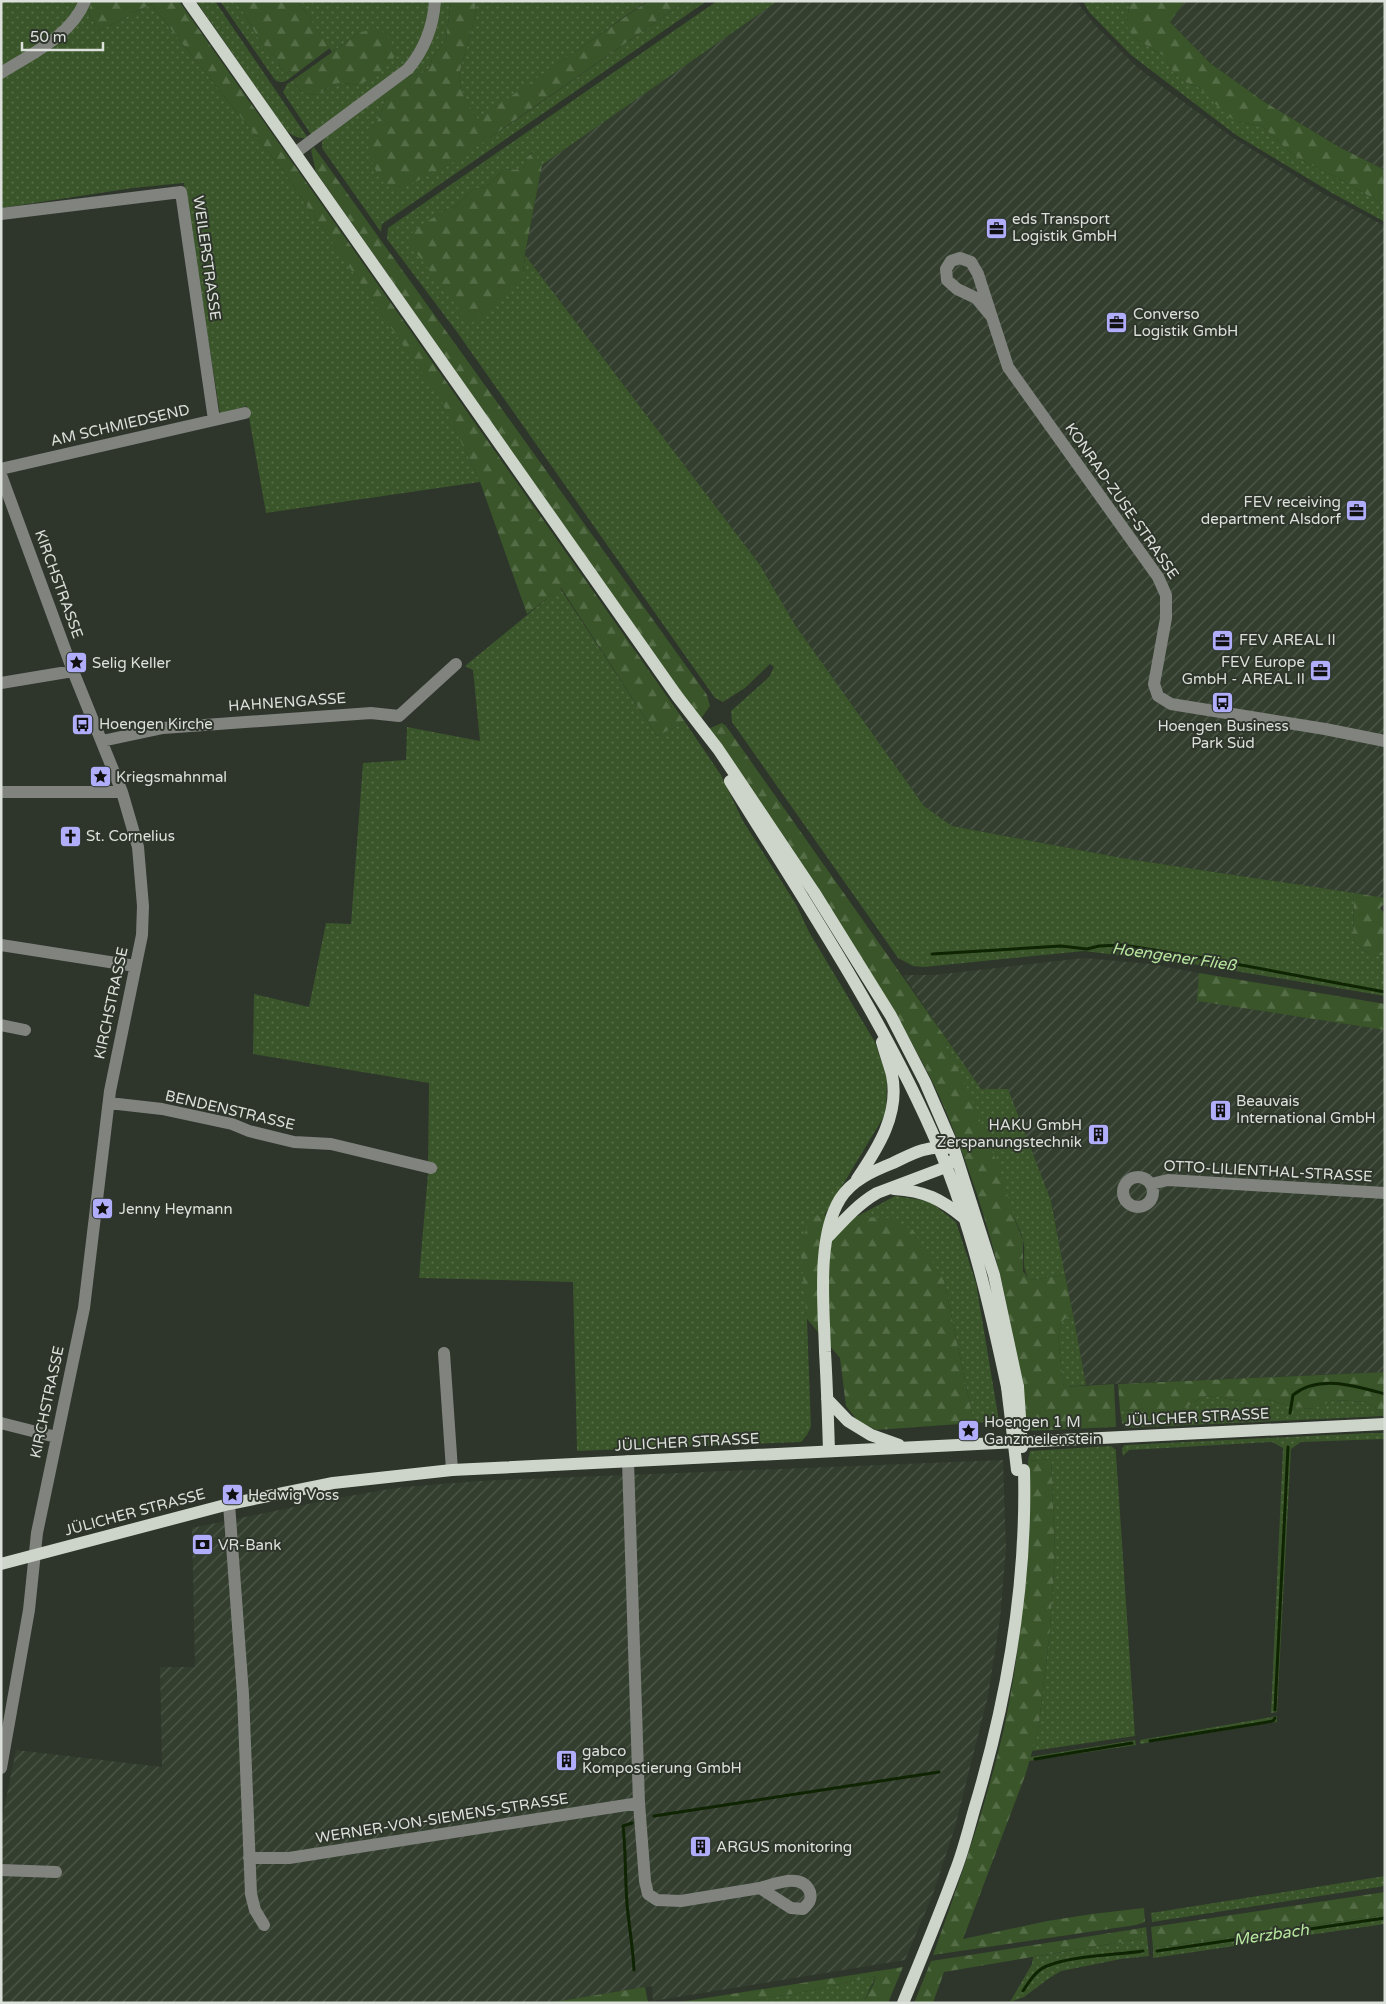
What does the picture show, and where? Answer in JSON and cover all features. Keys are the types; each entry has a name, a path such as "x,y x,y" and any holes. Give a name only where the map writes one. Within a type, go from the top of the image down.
{"main road":[{"path":"188,1 814,892 890,1016 925,1082 955,1152 994,1275 1012,1387 1025,1520 1020,1588 1003,1699 987,1768 956,1870 903,2003"},
{"path":"716,752 875,1017 938,1147 964,1218 1012,1387"},
{"path":"853,1185 880,1141 888,1123 893,1103 892,1075 875,1017"},
{"path":"829,1451 822,1277 828,1238 836,1206 841,1197 868,1173 924,1149 938,1147 955,1152"},
{"path":"828,1238 859,1205 878,1193 946,1167 955,1152"},
{"path":"889,1189 905,1190 930,1196 944,1203 964,1218"},
{"path":"827,1399 848,1421 871,1435 905,1447"},
{"name":"JÜLICHER STRASSE","path":"1,1564 229,1504 333,1483 452,1470 1385,1424"}],"street":[{"path":"1,74 62,33 76,18 85,1"},
{"path":"294,153 408,70 420,56 427,42 435,1"},
{"name":"WEILERSTRASSE","path":"1,214 181,192 214,420"},
{"name":"KONRAD-ZUSE-STRASSE","path":"991,316 976,298 957,289 947,280 946,269 951,261 960,258 971,262 978,274 1008,367 1158,577 1166,595 1166,618 1154,684 1158,696 1171,704 1309,726 1385,741"},
{"name":"AM SCHMIEDSEND","path":"1,469 246,413"},
{"name":"KIRCHSTRASSE","path":"1,475 73,671 122,792 138,847 141,876 142,935 110,1091 84,1308 36,1533 29,1610 1,1768"},
{"name":"HAHNENGASSE","path":"102,741 149,730 192,725 371,713 399,716 456,664"},
{"path":"1,683 73,671"},
{"path":"1,792 122,792"},
{"path":"1,945 135,966"},
{"path":"1,1025 25,1030"},
{"name":"BENDENSTRASSE","path":"109,1103 162,1109 232,1124 249,1131 294,1142 331,1144 431,1168"},
{"name":"OTTO-LILIENTHAL-STRASSE","path":"1151,1184 1168,1180 1385,1193"},
{"path":"444,1353 452,1470"},
{"path":"1,1423 56,1437"},
{"path":"628,1461 639,1803 645,1881 648,1894 657,1900 681,1901 760,1888"},
{"path":"229,1504 243,1694 251,1894 255,1910 264,1925"},
{"name":"WERNER-VON-SIEMENS-STRASSE","path":"249,1858 289,1858 639,1803"},
{"path":"1,1870 56,1872"}],"shaded area":[{"path":"778,1 1076,1 1094,24 1135,65 1160,85 1232,137 1324,194 1385,226 1385,898 1122,858 952,826 924,806 795,625 760,565 525,255 542,165"},
{"path":"1185,1 1385,1 1385,170 1339,147 1263,101 1210,63 1170,22"},
{"path":"1084,958 1151,964 1199,973 1198,1001 1385,1030 1385,1372 1086,1385 1051,1201 981,1089 903,975 935,975"},
{"path":"1003,1460 1006,1549 1000,1619 988,1696 955,1827 933,1894 905,1960 653,2001 652,1986 549,2003 1,2003 1,1824 16,1750 162,1767 160,1667 195,1667 192,1528 395,1488 478,1481"}],"green space":[{"path":"1,1 91,1 89,14 99,31 151,4 282,169 442,401 480,482 266,513 247,406 220,414 184,183 133,188 1,208"},
{"path":"91,1 179,1 685,722 657,736 561,588 527,614 480,482 442,402 282,169 151,4 99,31 89,14"},
{"path":"196,1 215,1 308,138 296,137 286,130"},
{"path":"220,1 237,1 260,41 279,61 280,68 285,74 290,71 294,75 283,82 275,80"},
{"path":"237,1 298,1 330,48 294,75 290,71 285,74 280,68 279,61 260,41"},
{"path":"298,1 431,1 424,35 405,64 314,135 310,133 283,92 287,84 293,80 300,90 313,95 318,95 328,87 336,84 358,85 359,33 332,52"},
{"path":"439,1 451,1 446,39 432,58 430,68 422,73 406,77"},
{"path":"451,1 475,1 476,14 459,74 459,81 462,92 478,119 648,1 686,1 442,169 400,189 388,187 380,179 369,156 368,141 372,127 380,117 385,99 382,95 406,77 422,73 430,68 432,58 446,39"},
{"path":"475,1 647,1 478,120 462,93 459,81 459,74 476,14"},
{"path":"686,1 707,1 382,224 381,232 322,148 322,142 325,138 382,95 385,99 380,117 372,127 442,169 516,120"},
{"path":"717,1 778,1 542,165 532,152 526,158 523,169 503,170 486,187 473,189 456,206 434,218 523,274 525,255 760,565 795,625 924,806 952,826 1122,858 1354,893 1353,940 1370,955 1385,955 1385,996 1199,965 1084,951 924,967 913,966 898,958 732,722 731,711 769,677 774,667 770,664 745,688 723,702 715,698 457,332 387,239 388,228"},
{"path":"1083,1 1130,1 1127,21 1133,37 1164,56 1174,73 1183,81 1200,88 1238,122 1262,126 1291,153 1385,205 1385,222 1332,193 1236,135 1131,55 1089,12"},
{"path":"1130,1 1185,1 1170,22 1210,63 1263,101 1339,147 1385,170 1385,205 1291,153 1262,126 1238,122 1226,115 1200,88 1183,81 1174,73 1164,56 1133,37 1127,27"},
{"path":"375,28 389,38 396,54 380,72 358,85 341,83 332,85 318,95 306,93 297,87 293,80 359,33"},
{"path":"314,147 707,695 710,706 700,720 316,172 311,150"},
{"path":"533,152 542,165 523,274 514,289 501,302 470,324 411,246 411,234 418,227 456,206 473,189 486,187 503,170 523,169 526,158"},
{"path":"560,588 657,736 685,722 721,775 743,821 796,904 809,932 875,1042 887,1078 886,1113 824,1216 812,1215 806,1293 811,1427 801,1442 577,1451 573,1282 419,1278 428,1173 429,1083 253,1054 254,994 309,1007 326,923 351,924 363,763 406,760 407,727 480,741 473,670 465,666"},
{"path":"722,723 726,726 948,1041 945,1046 964,1080 1002,1176 1014,1218 1023,1240 1023,1271 1030,1280 1065,1275 1073,1314 1063,1321 1059,1329 1064,1387 1114,1384 1116,1427 1025,1431 1015,1349 1002,1282 979,1199 960,1145 931,1079 874,977 708,729"},
{"path":"1354,893 1385,898 1385,903 1380,908 1385,914 1385,955 1370,955 1353,940"},
{"path":"1199,973 1385,1004 1385,1030 1197,1001"},
{"path":"948,1041 981,1089 1008,1089 1051,1201 1065,1275 1030,1280 1027,1275 1024,1265 1022,1237 983,1129 945,1046"},
{"path":"895,1196 929,1201 956,1222 976,1283 999,1421 974,1423 944,1280 856,1217"},
{"path":"812,1215 887,1218 913,1230 944,1280 974,1423 876,1430 857,1420 846,1406 840,1358 807,1319 800,1245"},
{"path":"1073,1314 1086,1385 1064,1387 1059,1329 1063,1321"},
{"path":"1385,1372 1385,1416 1367,1402 1335,1400 1312,1409 1288,1406 1265,1399 1258,1399 1249,1403 1214,1396 1202,1397 1181,1411 1167,1413 1144,1408 1135,1411 1120,1410 1118,1384"},
{"path":"1214,1396 1249,1403 1258,1399 1265,1399 1288,1406 1311,1409 1335,1400 1367,1402 1378,1409 1383,1416 1125,1428 1122,1423 1120,1410 1135,1411 1144,1408 1181,1411 1202,1397"},
{"path":"1385,1433 1385,1439 1301,1442 1291,1449 1277,1712 1271,1713 1283,1448 1272,1442 1129,1450 1123,1456 1122,1448 1125,1445"},
{"path":"1111,1446 1116,1450 1135,1736 1032,1751 1038,1732 1050,1630 1055,1552 1051,1459 1028,1461 1030,1451"},
{"path":"1051,1459 1055,1552 1050,1630 1038,1732 1025,1776 963,1939 1047,1921 1144,1908 1145,1922 1136,1925 933,1955 981,1814 1004,1728 1020,1629 1027,1528 1028,1461"},
{"path":"1277,1716 1277,1722 1140,1744 1140,1740"},
{"path":"1135,1740 1136,1745 1029,1761 1030,1757"},
{"path":"1385,1876 1385,1886 1152,1922 1151,1913"},
{"path":"1385,1892 1385,1915 1153,1948 1151,1927"},
{"path":"1385,1915 1385,1924 1153,1958 1153,1948"},
{"path":"1146,1927 1149,1956 1121,1959 1061,1971 1024,1997 1010,2002 1032,1964 1033,1957 1139,1939 1142,1928"},
{"path":"1142,1928 1139,1939 944,1972 933,2003 914,2003 931,1961"},
{"path":"903,1967 888,2003 863,2003 876,1976 804,1992 736,2003 674,2003"},
{"path":"876,1976 863,2003 736,2003 804,1992"},
{"path":"645,1987 648,2002 548,2003"}],"waterway":[{"name":"Hoengener Fließ","path":"932,954 1061,946 1087,949 1099,946 1123,945 1385,992"},
{"path":"1290,1413 1293,1395 1314,1385 1326,1383 1350,1385 1385,1394"},
{"path":"1275,1710 1288,1447"},
{"path":"1150,1741 1273,1721 1275,1718"},
{"path":"1035,1759 1132,1743"},
{"path":"654,1816 939,1772"},
{"path":"632,1823 623,1826 627,1904 634,1970"},
{"name":"Merzbach","path":"1157,1951 1385,1918"},
{"name":"Merzbach","path":"1023,1991 1039,1970 1047,1966 1080,1958 1143,1951"}],"place":[{"name":"eds Transport Logistik GmbH","path":"996,228"},
{"name":"Converso Logistik GmbH","path":"1117,323"},
{"name":"FEV receiving department Alsdorf","path":"1357,511"},
{"name":"FEV AREAL II","path":"1223,640"},
{"name":"Selig Keller","path":"76,663"},
{"name":"FEV Europe GmbH - AREAL II","path":"1321,671"},
{"name":"Hoengen Business Park Süd","path":"1223,703"},
{"name":"Hoengen Kirche","path":"83,724"},
{"name":"Kriegsmahnmal","path":"100,777"},
{"name":"St. Cornelius","path":"70,836"},
{"name":"Beauvais International GmbH","path":"1220,1110"},
{"name":"HAKU GmbH Zerspanungstechnik","path":"1098,1134"},
{"name":"Jenny Heymann","path":"103,1209"},
{"name":"Hoengen 1 M Ganzmeilenstein","path":"968,1431"},
{"name":"Hedwig Voss","path":"232,1495"},
{"name":"VR-Bank","path":"202,1545"},
{"name":"gabco Kompostierung GmbH","path":"566,1760"},
{"name":"ARGUS monitoring","path":"700,1847"}]}
